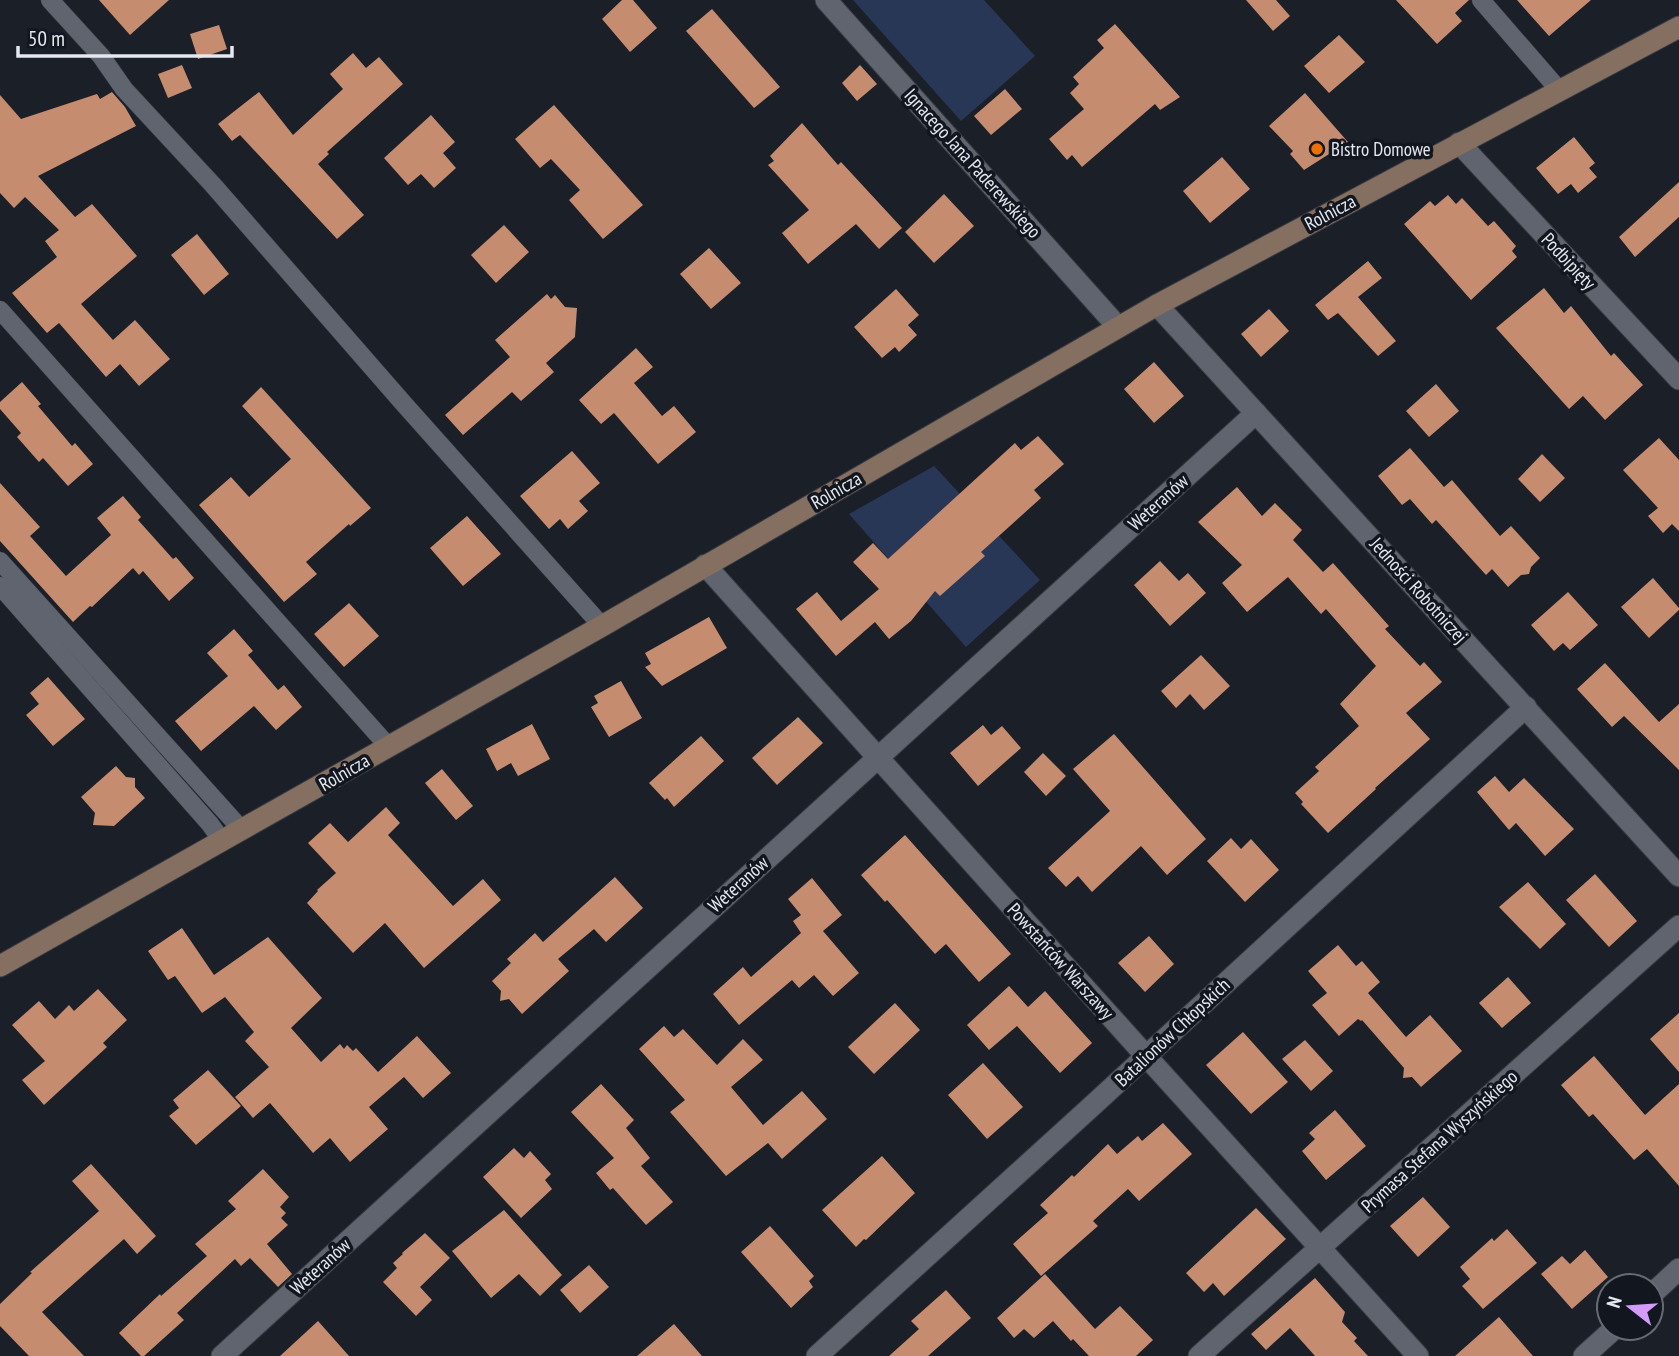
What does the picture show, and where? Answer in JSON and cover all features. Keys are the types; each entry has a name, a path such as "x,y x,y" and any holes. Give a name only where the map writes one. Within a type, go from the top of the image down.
{"street":[{"name":"Ignacego Jana Paderewskiego","path":"826,0 1118,327"},
{"name":"Rolnicza","path":"0,966 602,626 1157,305 1679,27"},
{"name":"Podbipięty","path":"1459,143 1679,379"},
{"name":"Jedności Robotniczej","path":"1157,305 1679,876"},
{"name":"Weteranów","path":"222,1356 1256,413"},
{"name":"Powstańców Warszawy","path":"705,565 1418,1356"},
{"name":"Batalionów Chłopskich","path":"817,1356 1526,707"},
{"name":"Prymasa Stefana Wyszyńskiego","path":"1199,1356 1679,926"},
{"path":"1665,1282 1679,1269"},
{"path":"1584,1356 1600,1342"}],"lane":[{"path":"50,0 101,56 124,89 602,626"},
{"path":"1481,0 1559,90"},
{"path":"0,310 388,746"},
{"path":"0,561 242,830"},
{"path":"0,586 222,841"}],"shaded area":[{"path":"853,0 984,0 1035,56 961,121"},
{"path":"934,466 1040,580 966,647 849,514"}],"building":[{"path":"99,0 169,0 130,35"},
{"path":"622,0 633,0 657,28 630,52 602,19"},
{"path":"1246,0 1276,0 1290,16 1273,31"},
{"path":"1396,0 1469,0 1455,13 1462,21 1437,44"},
{"path":"1517,0 1591,0 1549,36"},
{"path":"712,9 780,87 754,108 686,31"},
{"path":"1115,24 1180,97 1160,110 1155,104 1082,167 1072,155 1067,160 1049,139 1084,109 1070,93 1079,84 1073,77 1104,48 1097,40"},
{"path":"219,25 227,49 198,59 190,34"},
{"path":"1339,35 1365,62 1329,93 1304,66"},
{"path":"353,53 366,68 379,57 403,84 327,152 329,154 318,164 364,215 337,239 240,135 232,141 218,124 259,92 293,135 343,89 330,74"},
{"path":"182,65 192,88 168,98 158,74"},
{"path":"860,65 877,84 857,101 842,83"},
{"path":"1005,89 1022,109 991,135 974,116"},
{"path":"112,92 136,126 38,176 75,217 92,204 137,256 81,304 113,340 135,320 170,359 139,386 120,364 106,377 59,323 47,333 12,293 57,257 45,241 59,230 25,197 14,208 0,193 0,95 21,119 97,94 100,99"},
{"path":"1305,93 1348,142 1304,170 1290,154 1293,151 1269,126"},
{"path":"554,105 643,205 603,239 569,200 580,190 551,159 540,168 515,139"},
{"path":"431,115 455,142 443,153 456,168 434,188 421,174 408,185 384,158"},
{"path":"802,123 838,165 841,162 902,228 879,249 856,224 808,264 782,233 809,210 768,165 774,161 770,156"},
{"path":"1574,137 1595,163 1589,168 1597,177 1578,193 1571,184 1558,194 1536,168"},
{"path":"1222,157 1250,189 1210,223 1183,191"},
{"path":"1679,182 1679,217 1635,257 1619,237"},
{"path":"944,194 974,226 934,263 905,232"},
{"path":"1448,195 1456,204 1462,198 1488,226 1494,221 1516,246 1512,251 1517,257 1471,300 1404,224 1430,201 1435,206"},
{"path":"504,225 529,252 496,283 471,255"},
{"path":"197,234 229,274 204,295 171,255"},
{"path":"709,248 741,283 711,309 680,274"},
{"path":"1368,261 1382,278 1358,297 1396,341 1378,356 1338,313 1328,320 1315,305"},
{"path":"1544,288 1564,313 1571,306 1611,356 1614,353 1643,385 1605,420 1583,396 1569,409 1496,328"},
{"path":"896,289 919,315 908,325 917,335 899,352 895,347 882,358 854,327"},
{"path":"547,294 551,299 555,295 565,307 577,308 575,337 546,363 554,372 521,401 512,392 463,435 445,415 510,357 495,340"},
{"path":"1269,309 1289,331 1261,357 1241,334"},
{"path":"636,348 653,367 634,383 662,416 674,406 696,432 658,464 614,413 601,424 579,400"},
{"path":"1154,362 1184,396 1154,423 1124,389"},
{"path":"22,382 41,404 38,406 72,446 75,443 93,464 68,486 43,458 39,462 17,437 21,433 0,409 0,402"},
{"path":"1436,384 1459,411 1429,437 1406,411"},
{"path":"261,387 371,508 306,562 317,574 284,602 199,505 231,477 249,497 291,459 242,406"},
{"path":"1038,436 1064,464 1034,490 1041,498 981,552 985,556 940,596 935,591 911,621 889,639 875,622 836,656 796,609 817,592 841,621 879,589 853,562 873,543 888,559 1015,443 1021,450"},
{"path":"1659,438 1679,460 1679,531 1672,524 1663,533 1648,516 1658,508 1623,470"},
{"path":"1410,448 1444,487 1452,480 1500,536 1511,526 1540,558 1531,567 1529,574 1521,575 1508,587 1492,569 1486,575 1436,520 1432,524 1410,499 1402,505 1378,476"},
{"path":"572,451 600,483 579,501 588,511 568,529 560,519 549,529 520,496"},
{"path":"1542,454 1565,478 1540,502 1518,479"},
{"path":"0,483 40,527 30,536 66,576 111,535 97,518 123,496 141,517 138,520 194,578 169,601 143,571 139,575 133,568 73,622 0,541"},
{"path":"1237,487 1262,516 1275,503 1302,530 1293,540 1323,572 1333,563 1389,626 1385,629 1420,666 1424,662 1442,682 1406,713 1430,739 1328,833 1301,804 1303,802 1295,793 1319,771 1315,767 1359,726 1340,704 1376,666 1326,609 1321,614 1288,577 1247,612 1222,583 1242,565 1198,522"},
{"path":"467,516 501,554 463,586 430,548"},
{"path":"1160,561 1179,581 1188,573 1206,593 1170,626 1134,585"},
{"path":"1653,578 1679,610 1649,638 1621,607"},
{"path":"1568,592 1598,625 1570,650 1563,643 1554,651 1531,625"},
{"path":"349,603 379,636 344,667 314,634"},
{"path":"709,617 727,648 662,686 645,667 651,664 645,653"},
{"path":"234,629 253,651 248,655 278,690 284,685 302,707 276,730 254,706 201,751 175,721 228,676 207,653"},
{"path":"1201,655 1230,686 1204,710 1190,694 1176,708 1161,691"},
{"path":"1605,663 1659,722 1679,704 1679,770 1624,716 1612,727 1577,689"},
{"path":"48,677 85,719 53,746 26,715 39,704 30,693"},
{"path":"621,681 642,718 609,737 591,707 598,703 594,696"},
{"path":"798,717 823,743 777,785 752,758"},
{"path":"532,724 550,759 518,776 511,763 497,771 486,749"},
{"path":"983,725 991,735 1002,726 1021,748 978,786 950,753"},
{"path":"1114,734 1206,839 1167,875 1141,846 1092,892 1078,876 1066,887 1048,868 1110,811 1073,769"},
{"path":"701,736 724,761 674,807 649,783"},
{"path":"1043,753 1066,776 1046,796 1024,772"},
{"path":"116,766 126,777 135,778 135,787 145,798 114,826 93,825 95,813 81,797"},
{"path":"442,769 473,806 456,820 425,783"},
{"path":"1495,776 1509,792 1524,778 1574,829 1545,856 1516,823 1509,830 1477,792"},
{"path":"386,807 400,823 388,835 453,906 483,879 501,900 424,968 385,923 353,953 307,903 336,873 308,843 330,823 348,842"},
{"path":"905,835 1011,954 979,982 946,944 935,954 861,875"},
{"path":"1231,838 1241,849 1251,839 1279,870 1245,902 1207,861"},
{"path":"1595,874 1637,921 1609,947 1566,900"},
{"path":"615,877 643,908 606,942 594,929 558,959 569,971 522,1014 509,999 500,1001 501,991 492,981 511,963 507,959 535,933 543,942"},
{"path":"812,878 842,915 823,931 859,973 833,996 814,975 799,988 792,980 739,1025 713,994 743,967 751,977 801,933 793,921 801,915 788,899"},
{"path":"1528,882 1566,924 1540,949 1499,907"},
{"path":"182,928 214,975 268,937 322,998 291,1028 321,1062 340,1044 344,1049 347,1045 353,1051 356,1048 378,1072 417,1036 451,1073 423,1098 404,1077 369,1107 388,1129 350,1162 330,1138 313,1153 270,1103 253,1118 235,1097 269,1067 245,1041 254,1032 225,997 202,1013 175,976 168,980 148,951"},
{"path":"1149,936 1174,964 1145,992 1118,963"},
{"path":"1338,945 1356,966 1362,961 1380,982 1368,993 1406,1037 1430,1015 1462,1051 1421,1087 1412,1077 1403,1078 1404,1068 1362,1020 1358,1019 1339,1036 1312,1005 1327,993 1308,971"},
{"path":"1508,977 1531,1003 1502,1028 1479,1003"},
{"path":"1009,986 1028,1007 1045,991 1092,1043 1060,1073 1017,1026 989,1050 967,1025"},
{"path":"98,989 127,1020 103,1043 107,1047 44,1105 22,1080 45,1061 12,1025 39,1001 55,1019 69,1005 74,1011"},
{"path":"895,1003 920,1030 874,1074 848,1047"},
{"path":"1679,1013 1679,1072 1650,1039"},
{"path":"664,1026 674,1037 683,1029 717,1065 743,1039 763,1060 731,1087 763,1125 802,1091 827,1119 782,1159 768,1143 726,1176 670,1112 685,1100 639,1049"},
{"path":"1243,1032 1288,1082 1251,1114 1206,1065"},
{"path":"1305,1040 1333,1071 1311,1091 1282,1059"},
{"path":"1594,1056 1645,1115 1679,1084 1679,1186 1647,1149 1634,1160 1593,1114 1589,1117 1561,1085"},
{"path":"983,1063 1023,1107 987,1139 948,1095"},
{"path":"208,1070 241,1106 196,1145 169,1116 179,1108 173,1100"},
{"path":"601,1084 634,1120 626,1128 650,1158 641,1166 673,1202 646,1225 596,1173 614,1158 571,1112"},
{"path":"1335,1110 1366,1146 1326,1180 1302,1151 1315,1139 1309,1133"},
{"path":"1163,1123 1192,1154 1139,1201 1128,1189 1093,1221 1098,1226 1041,1276 1013,1244 1048,1213 1040,1205 1108,1144 1117,1154 1138,1136 1142,1141"},
{"path":"514,1148 524,1158 530,1151 551,1174 545,1180 552,1189 521,1218 483,1177"},
{"path":"882,1156 915,1193 856,1247 822,1210"},
{"path":"91,1164 156,1236 137,1254 124,1239 42,1312 84,1356 29,1356 0,1326 0,1304 32,1273 30,1272 99,1211 72,1181"},
{"path":"263,1169 289,1197 280,1207 286,1213 281,1218 288,1225 267,1244 292,1274 278,1287 250,1258 241,1266 235,1259 177,1313 184,1320 141,1356 119,1333 160,1294 161,1296 207,1256 195,1244 236,1209 228,1201"},
{"path":"1423,1197 1450,1227 1418,1257 1390,1226"},
{"path":"1256,1208 1286,1239 1224,1296 1213,1283 1204,1292 1186,1273"},
{"path":"504,1210 562,1275 540,1296 519,1274 491,1298 452,1251"},
{"path":"770,1226 814,1276 809,1281 813,1287 791,1308 741,1252"},
{"path":"1507,1229 1537,1263 1483,1309 1462,1286 1470,1279 1460,1267 1492,1238 1494,1241"},
{"path":"425,1233 450,1258 420,1287 432,1300 416,1316 383,1282 397,1268 393,1263"},
{"path":"1585,1250 1604,1272 1595,1272 1595,1289 1572,1309 1541,1274 1562,1256 1570,1264"},
{"path":"589,1265 609,1287 580,1313 560,1290"},
{"path":"1045,1274 1095,1329 1120,1306 1153,1340 1136,1356 1089,1356 1053,1321 1034,1338 1024,1329 1014,1338 997,1318"},
{"path":"1315,1278 1345,1312 1342,1322 1357,1338 1354,1341 1368,1356 1315,1356 1290,1328 1266,1350 1251,1334"},
{"path":"946,1290 971,1318 928,1356 889,1356 919,1329 911,1321"},
{"path":"1499,1317 1533,1356 1455,1356"},
{"path":"318,1321 349,1356 280,1356"},
{"path":"674,1324 702,1356 637,1356"}],"place":[{"name":"Bistro Domowe","path":"1317,149"}]}
